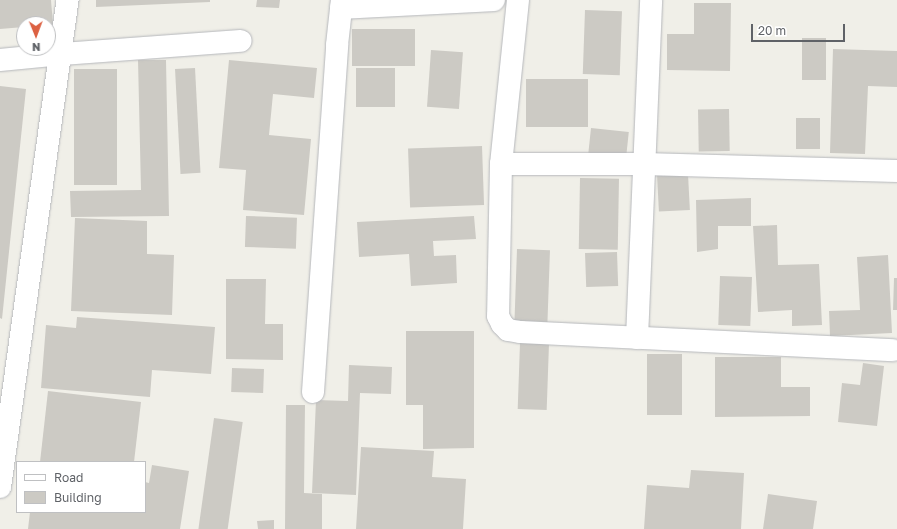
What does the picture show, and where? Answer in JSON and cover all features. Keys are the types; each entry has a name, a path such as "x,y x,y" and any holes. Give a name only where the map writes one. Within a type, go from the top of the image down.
{"street":[{"path":"0,487 62,54 68,0"},
{"path":"313,392 341,4 494,0"},
{"path":"518,0 501,164 498,316 502,324 508,330 521,332 893,350"},
{"path":"637,338 651,0"},
{"path":"0,60 241,41"},
{"path":"501,164 644,164 897,171"}],"building":[{"path":"0,0 51,0 52,16 16,16 16,28 0,29"},
{"path":"96,0 210,0 210,2 96,7"},
{"path":"257,0 280,0 279,8 256,7"},
{"path":"694,3 731,3 730,71 667,70 667,34 694,34"},
{"path":"585,10 622,11 620,75 583,74"},
{"path":"352,29 415,29 415,66 352,66"},
{"path":"802,38 826,38 826,80 802,80"},
{"path":"833,49 897,51 897,87 868,86 865,154 830,153"},
{"path":"431,50 463,52 459,109 427,107"},
{"path":"138,60 166,60 169,216 71,217 70,191 141,190"},
{"path":"229,60 317,68 314,98 273,94 269,135 311,139 304,215 243,210 246,170 219,168"},
{"path":"195,68 200,173 181,174 175,69"},
{"path":"356,68 395,68 395,107 356,107"},
{"path":"74,69 117,69 117,185 74,185"},
{"path":"526,79 588,79 588,127 526,127"},
{"path":"0,86 26,89 2,319 0,318"},
{"path":"729,109 730,151 699,152 698,110"},
{"path":"796,118 820,118 820,149 796,149"},
{"path":"591,128 629,132 626,157 588,153"},
{"path":"482,146 484,205 410,208 408,149"},
{"path":"688,174 690,210 659,212 657,176"},
{"path":"580,178 619,179 618,250 579,249"},
{"path":"751,198 751,226 718,226 718,249 697,252 696,200"},
{"path":"246,216 297,218 296,249 245,247"},
{"path":"474,216 476,239 433,241 434,256 456,255 457,283 411,286 409,254 359,257 357,222"},
{"path":"75,218 147,221 147,254 174,255 172,315 71,311"},
{"path":"777,225 778,265 819,264 822,325 792,326 792,310 758,312 753,226"},
{"path":"517,249 550,250 547,322 514,321"},
{"path":"617,252 618,286 586,287 585,253"},
{"path":"888,255 892,333 830,336 829,311 860,310 857,257"},
{"path":"720,276 752,277 750,326 718,325"},
{"path":"894,278 897,278 897,310 893,310"},
{"path":"226,279 266,279 265,324 283,324 283,360 226,359"},
{"path":"77,317 215,327 211,374 152,370 150,397 41,388 46,325 76,328"},
{"path":"406,331 474,331 474,448 423,449 423,405 406,405"},
{"path":"520,343 549,344 547,410 518,409"},
{"path":"647,354 682,354 682,415 647,415"},
{"path":"715,357 781,357 781,387 810,387 810,416 715,417"},
{"path":"863,363 884,366 877,426 838,422 842,383 860,385"},
{"path":"349,365 392,367 391,394 360,393 356,495 312,493 316,400 348,401"},
{"path":"232,368 264,369 263,393 231,392"},
{"path":"48,391 141,402 134,461 40,461"},
{"path":"286,405 305,405 304,493 322,494 322,529 285,529"},
{"path":"214,418 243,422 228,529 198,529"},
{"path":"361,447 434,451 432,477 466,479 463,529 356,529"},
{"path":"152,465 189,471 180,529 28,529 30,513 146,513 146,482 149,483"},
{"path":"691,470 744,473 741,529 644,529 647,485 689,488"},
{"path":"768,494 817,501 813,529 763,529"},
{"path":"274,520 274,529 258,529 257,521"}]}
